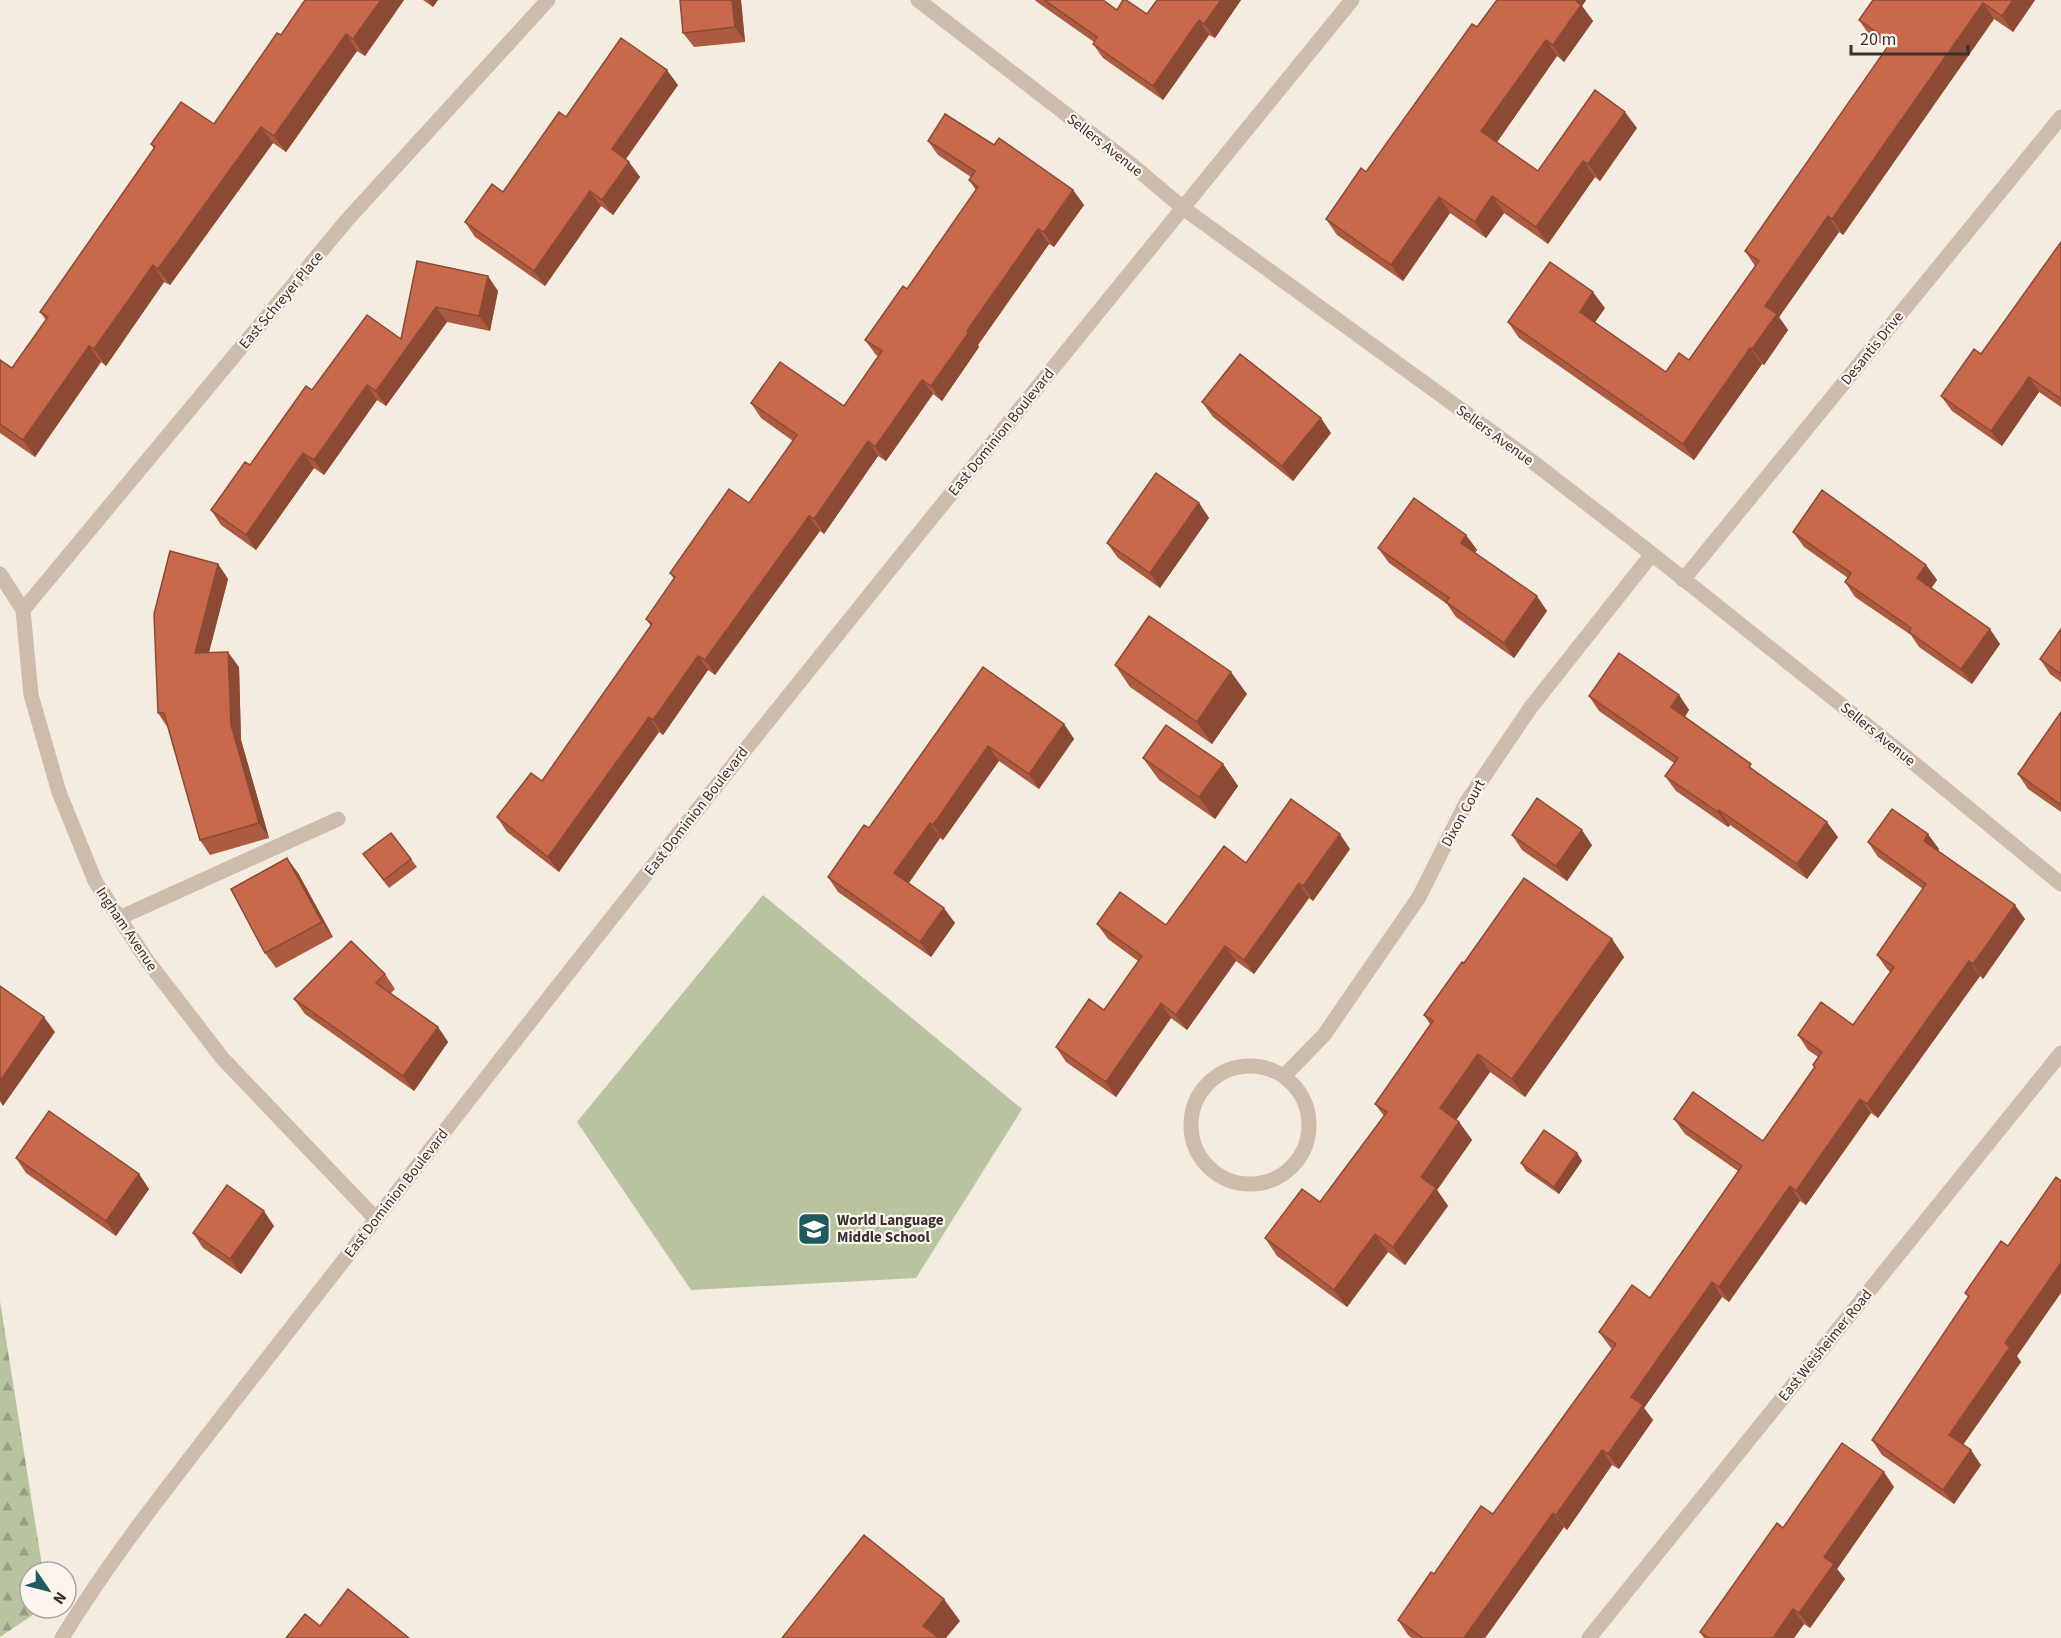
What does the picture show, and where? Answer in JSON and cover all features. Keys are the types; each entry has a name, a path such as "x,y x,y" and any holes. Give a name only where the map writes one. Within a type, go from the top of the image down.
{"street":[{"name":"East Schreyer Place","path":"23,610 347,220 548,0"},
{"name":"Sellers Avenue","path":"918,0 1132,165 1183,208 1528,459 1652,554 1888,742 2061,884"},
{"name":"East Dominion Boulevard","path":"62,1638 88,1595 375,1218 767,722 1352,0"},
{"name":"Desantis Drive","path":"1683,580 2061,117"},
{"name":"Dixon Court","path":"1284,1077 1324,1035 1419,897 1466,803 1531,707 1652,554"},
{"name":"Ingham Avenue","path":"0,574 23,610 32,694 59,792 95,881 146,960 223,1059 375,1218"},
{"path":"119,918 338,819"},
{"name":"East Weisheimer Road","path":"1589,1638 2061,1053"},
{"path":"1247,1066 1267,1069 1284,1077 1298,1090 1307,1108 1309,1126 1306,1145 1296,1162 1282,1175 1264,1183 1246,1184 1226,1179 1210,1169 1198,1153 1192,1134 1192,1115 1199,1096 1211,1081 1228,1071 1247,1066"}],"green space":[{"path":"763,895 1022,1109 916,1278 691,1290 577,1122"},
{"path":"0,1301 41,1560 18,1560 18,1620 25,1620 0,1637"}],"building":[{"path":"305,0 381,0 353,39 346,34 274,136 261,127 158,269 153,265 94,349 89,346 23,440 0,424 0,360 12,368 48,317 40,312 155,147 151,144 181,102 214,124 277,33 281,35"},
{"path":"680,0 732,0 735,27 683,33"},
{"path":"1044,0 1103,0 1117,10 1123,0 1126,0 1147,14 1157,0 1221,0 1204,24 1199,20 1153,86 1093,44 1097,37"},
{"path":"1497,0 1575,0 1581,5 1553,45 1546,40 1481,131 1538,171 1595,90 1625,112 1588,164 1583,161 1536,227 1492,196 1475,222 1439,197 1391,265 1326,219 1361,168 1366,172 1472,24 1477,27"},
{"path":"1873,0 2013,0 2002,16 1983,3 1832,219 1828,216 1765,306 1777,314 1752,349 1750,348 1683,444 1508,322 1550,262 1593,292 1580,312 1666,372 1679,353 1689,360 1759,261 1745,251 1891,42 1859,20"},
{"path":"621,38 667,70 612,149 629,162 602,200 590,191 534,271 465,222 492,184 503,192 559,112 566,117"},
{"path":"945,114 994,145 999,138 1073,190 1044,232 1038,229 931,386 922,380 875,447 868,441 814,519 809,516 705,660 698,656 653,720 649,717 548,857 497,817 531,773 542,781 652,624 646,619 675,577 670,573 729,489 749,503 797,435 751,403 780,362 844,406 882,351 865,340 903,286 907,289 978,187 969,180 975,171 928,141"},
{"path":"2061,242 2061,399 2029,377 1991,431 1941,396 1974,349 1981,354"},
{"path":"417,261 488,276 479,316 436,307 376,391 367,385 314,460 303,453 246,535 211,510 245,462 250,465 306,386 312,390 367,315 401,339"},
{"path":"1240,354 1321,418 1282,466 1202,402"},
{"path":"1156,473 1199,503 1150,573 1107,543"},
{"path":"1822,490 1926,565 1917,578 1990,629 1961,669 1909,632 1911,628 1845,582 1851,573 1793,532"},
{"path":"1414,498 1466,535 1461,543 1537,596 1504,643 1446,602 1449,598 1378,548"},
{"path":"170,551 218,564 195,653 228,652 231,725 259,823 200,840 164,713 158,713 154,614"},
{"path":"1149,616 1231,672 1197,722 1115,665"},
{"path":"2061,629 2061,674 2040,659"},
{"path":"1619,653 1679,695 1671,707 1751,764 1749,767 1827,822 1797,864 1665,776 1678,758 1589,696"},
{"path":"983,667 1064,724 1029,774 988,746 933,825 930,823 894,873 944,908 920,942 828,877 864,825 869,828"},
{"path":"2061,712 2061,805 2018,774"},
{"path":"1166,725 1223,764 1199,797 1143,758"},
{"path":"1537,798 1582,830 1556,866 1512,835"},
{"path":"1291,799 1340,834 1303,886 1299,883 1244,960 1225,946 1176,1015 1161,1003 1106,1082 1056,1047 1089,999 1104,1010 1142,956 1097,924 1120,892 1166,925 1224,846 1246,863"},
{"path":"1892,809 1928,834 1924,841 2015,905 1973,964 1969,961 1867,1104 1860,1099 1796,1191 1790,1186 1719,1287 1712,1282 1631,1397 1643,1405 1608,1454 1602,1450 1556,1515 1553,1513 1464,1638 1423,1638 1398,1620 1431,1572 1434,1574 1481,1506 1493,1514 1616,1344 1599,1332 1632,1285 1650,1298 1742,1166 1674,1119 1693,1092 1763,1141 1815,1067 1813,1065 1822,1052 1798,1035 1821,1002 1853,1025 1894,967 1877,955 1926,884 1868,842"},
{"path":"391,833 411,859 384,880 363,854"},
{"path":"287,858 322,922 265,953 231,889"},
{"path":"1524,878 1612,939 1512,1079 1478,1054 1440,1108 1459,1122 1421,1177 1436,1188 1393,1247 1375,1234 1334,1290 1265,1238 1302,1189 1320,1202 1387,1112 1375,1104 1433,1021 1424,1015"},
{"path":"351,941 385,974 376,983 438,1027 403,1076 294,999"},
{"path":"0,986 44,1017 0,1081"},
{"path":"49,1111 139,1174 106,1221 16,1158"},
{"path":"1544,1130 1577,1153 1554,1187 1521,1163"},
{"path":"2056,1177 2061,1181 2061,1263 2005,1343 2010,1347 1949,1435 1971,1450 1943,1490 1872,1440 1969,1296 1965,1293 2001,1241 2008,1246"},
{"path":"227,1185 264,1211 230,1259 193,1233"},
{"path":"1842,1443 1884,1472 1824,1557 1834,1564 1799,1613 1793,1609 1773,1638 1709,1638 1700,1632 1777,1523 1783,1528"},
{"path":"864,1535 944,1599 923,1626 939,1638 782,1638"},
{"path":"348,1589 409,1638 286,1638 305,1614 320,1626"}],"place":[{"name":"World Language Middle School","path":"814,1229"}]}
